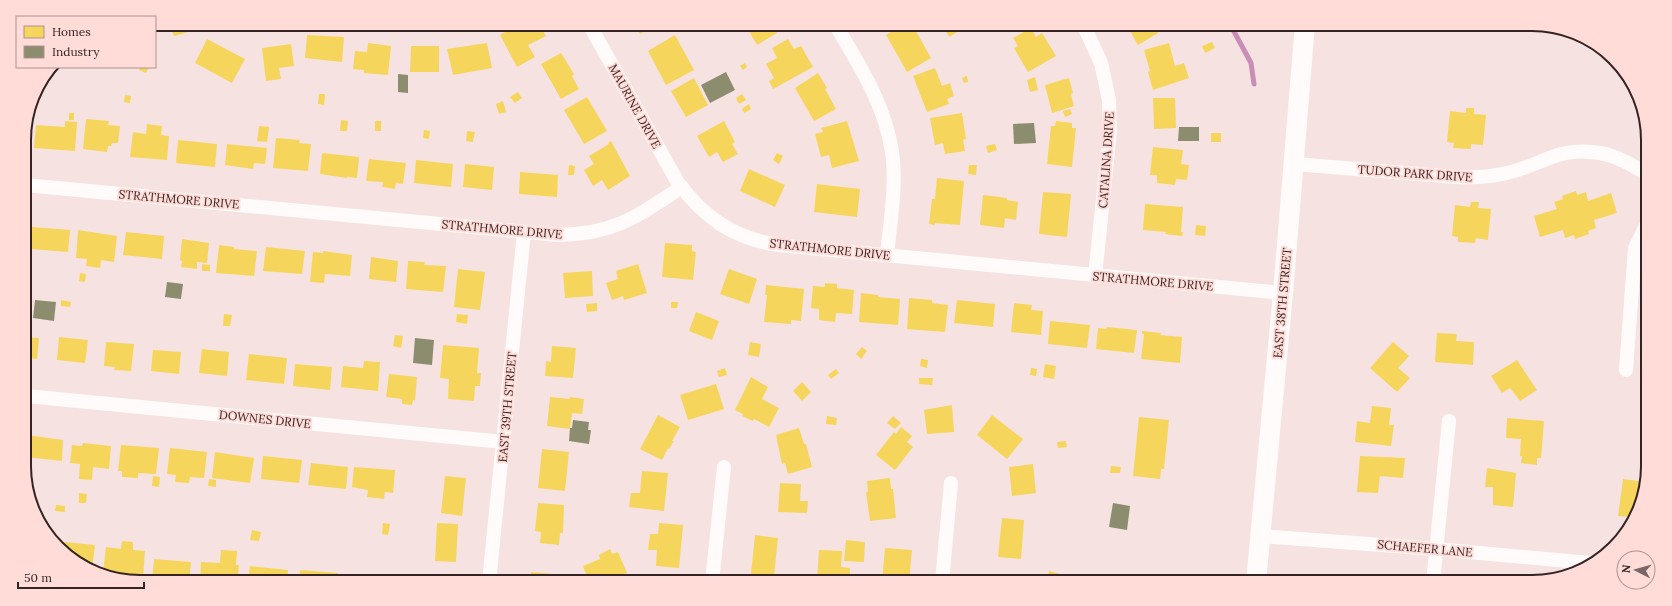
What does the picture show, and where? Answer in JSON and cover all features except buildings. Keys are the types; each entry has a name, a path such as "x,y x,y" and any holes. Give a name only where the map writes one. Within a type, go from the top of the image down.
{"main road":[{"name":"EAST 38TH STREET","path":"1257,575 1284,293 1304,31"}],"street":[{"name":"MAURINE DRIVE","path":"593,31 682,187"},
{"path":"839,31 871,85 886,121 892,152 893,183 887,255"},
{"name":"CATALINA DRIVE","path":"1086,31 1101,62 1110,108 1110,131 1095,276"},
{"name":"TUDOR PARK DRIVE","path":"1294,164 1480,178 1510,172 1560,154 1585,152 1601,153 1615,157 1641,171"},
{"name":"STRATHMORE DRIVE","path":"31,186 563,235 587,233 611,228 634,218 682,187 702,210 720,224 735,232 756,240 779,245 1284,293"},
{"name":"EAST 39TH STREET","path":"490,575 524,232"},
{"path":"1626,370 1635,248 1641,236"},
{"name":"DOWNES DRIVE","path":"31,396 504,442"},
{"path":"1433,575 1449,421"},
{"path":"713,575 724,467"},
{"path":"943,575 951,484"},
{"name":"SCHAEFER LANE","path":"1260,536 1436,548 1583,562"}],"waterway":[{"path":"1234,31 1251,63 1254,84"}]}
